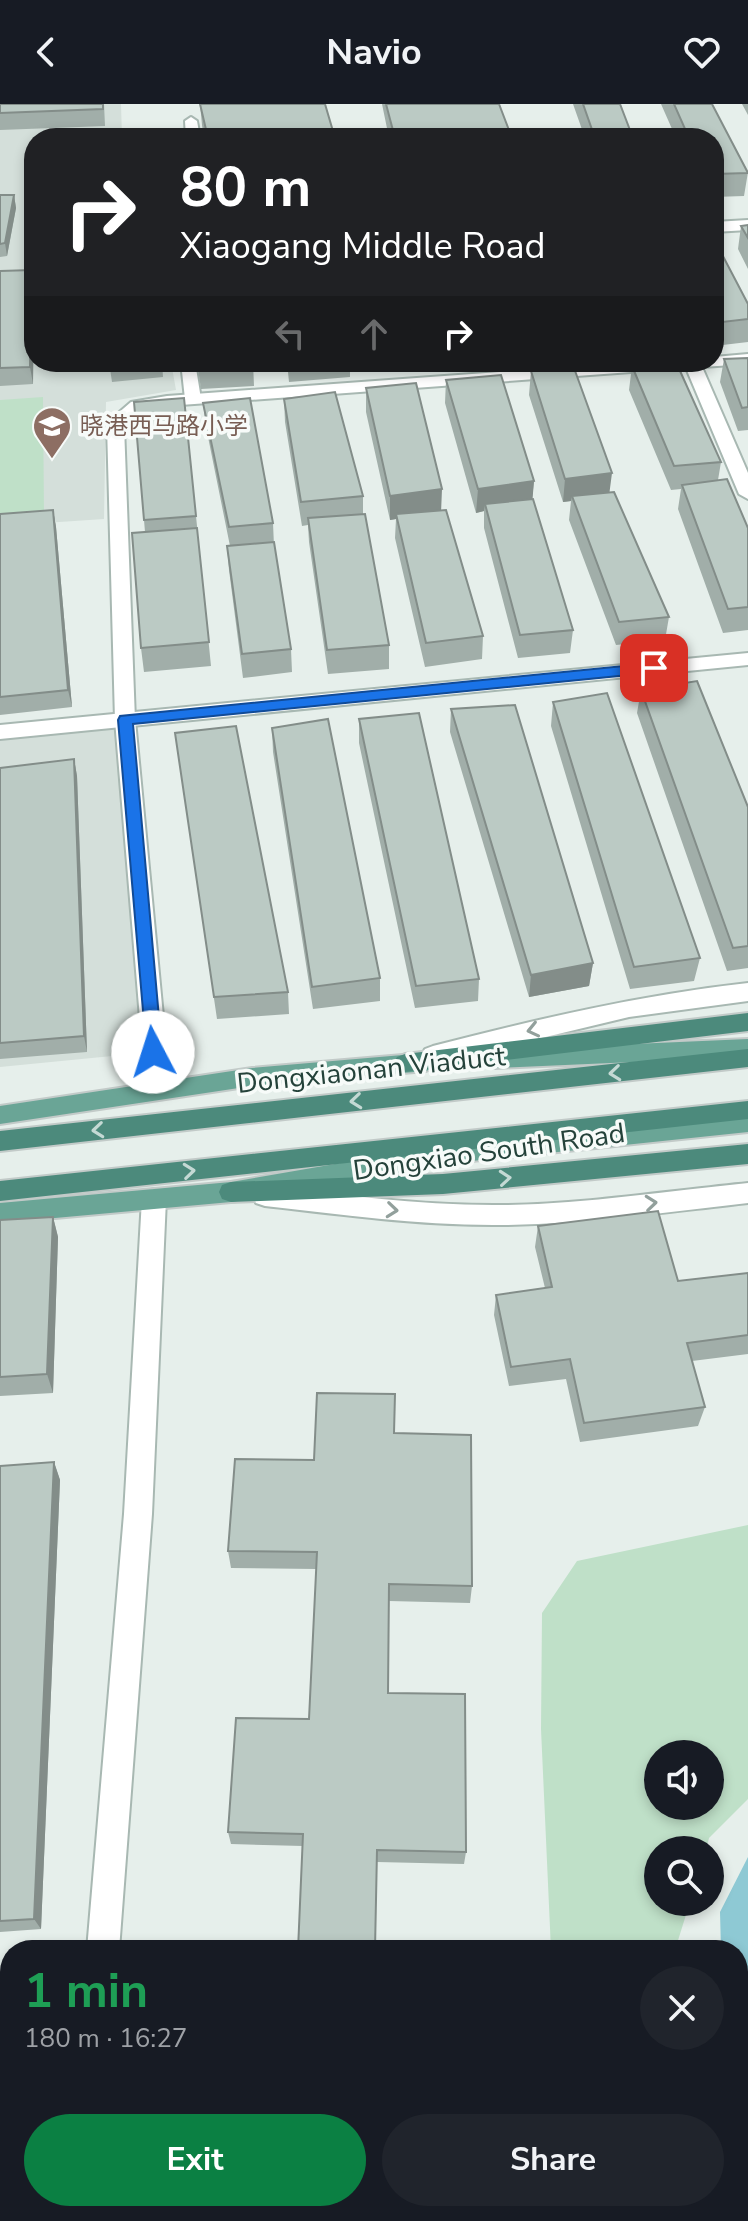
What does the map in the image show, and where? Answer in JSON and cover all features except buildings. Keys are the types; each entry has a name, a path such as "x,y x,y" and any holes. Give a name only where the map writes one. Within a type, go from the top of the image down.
{"highway":[{"path":"405,1063 748,1022"},
{"name":"Dongxiaonan Viaduct","path":"0,1141 748,1058"},
{"path":"0,1191 748,1110"},
{"path":"231,1192 443,1184 748,1154"}],"main road":[{"path":"0,1115 158,1090 405,1063 748,1048"},
{"name":"Dongxiao South Road","path":"0,1213 231,1192 462,1152 748,1122"}],"street":[{"path":"724,226 748,225"},
{"path":"724,361 748,359"},
{"path":"158,1090 125,720 115,425 137,406 193,399 567,372"},
{"path":"696,372 748,494"},
{"path":"0,732 748,659"},
{"path":"405,1063 530,1030 629,1010 748,992"},
{"name":"Dongxiao South Road","path":"231,1192 419,1213 501,1215 565,1212 748,1193"},
{"path":"104,1940 138,1514 154,1199"}],"lane":[{"path":"191,121 192,128"},
{"path":"189,372 193,399"}],"shaded area":[{"path":"0,104 121,104 122,128 24,128 24,273 0,274"},
{"name":"晓港西马路小学","path":"24,279 24,372 173,372 176,390 106,402 104,519 0,526 0,281"},
{"path":"125,720 153,1052 0,1067 0,732"}],"green space":[{"path":"43,397 44,514 0,517 0,400"},
{"path":"748,1525 748,1799 711,1836 644,1836 644,1916 686,1916 678,1940 551,1940 541,1729 542,1613 577,1561"}],"water":[{"path":"748,1857 748,1940 721,1940 720,1916 724,1916 724,1904"}],"place":[{"name":"晓港西马路小学","path":"52,460"}],"route":[{"path":"153,1052 125,720 654,668"}]}
